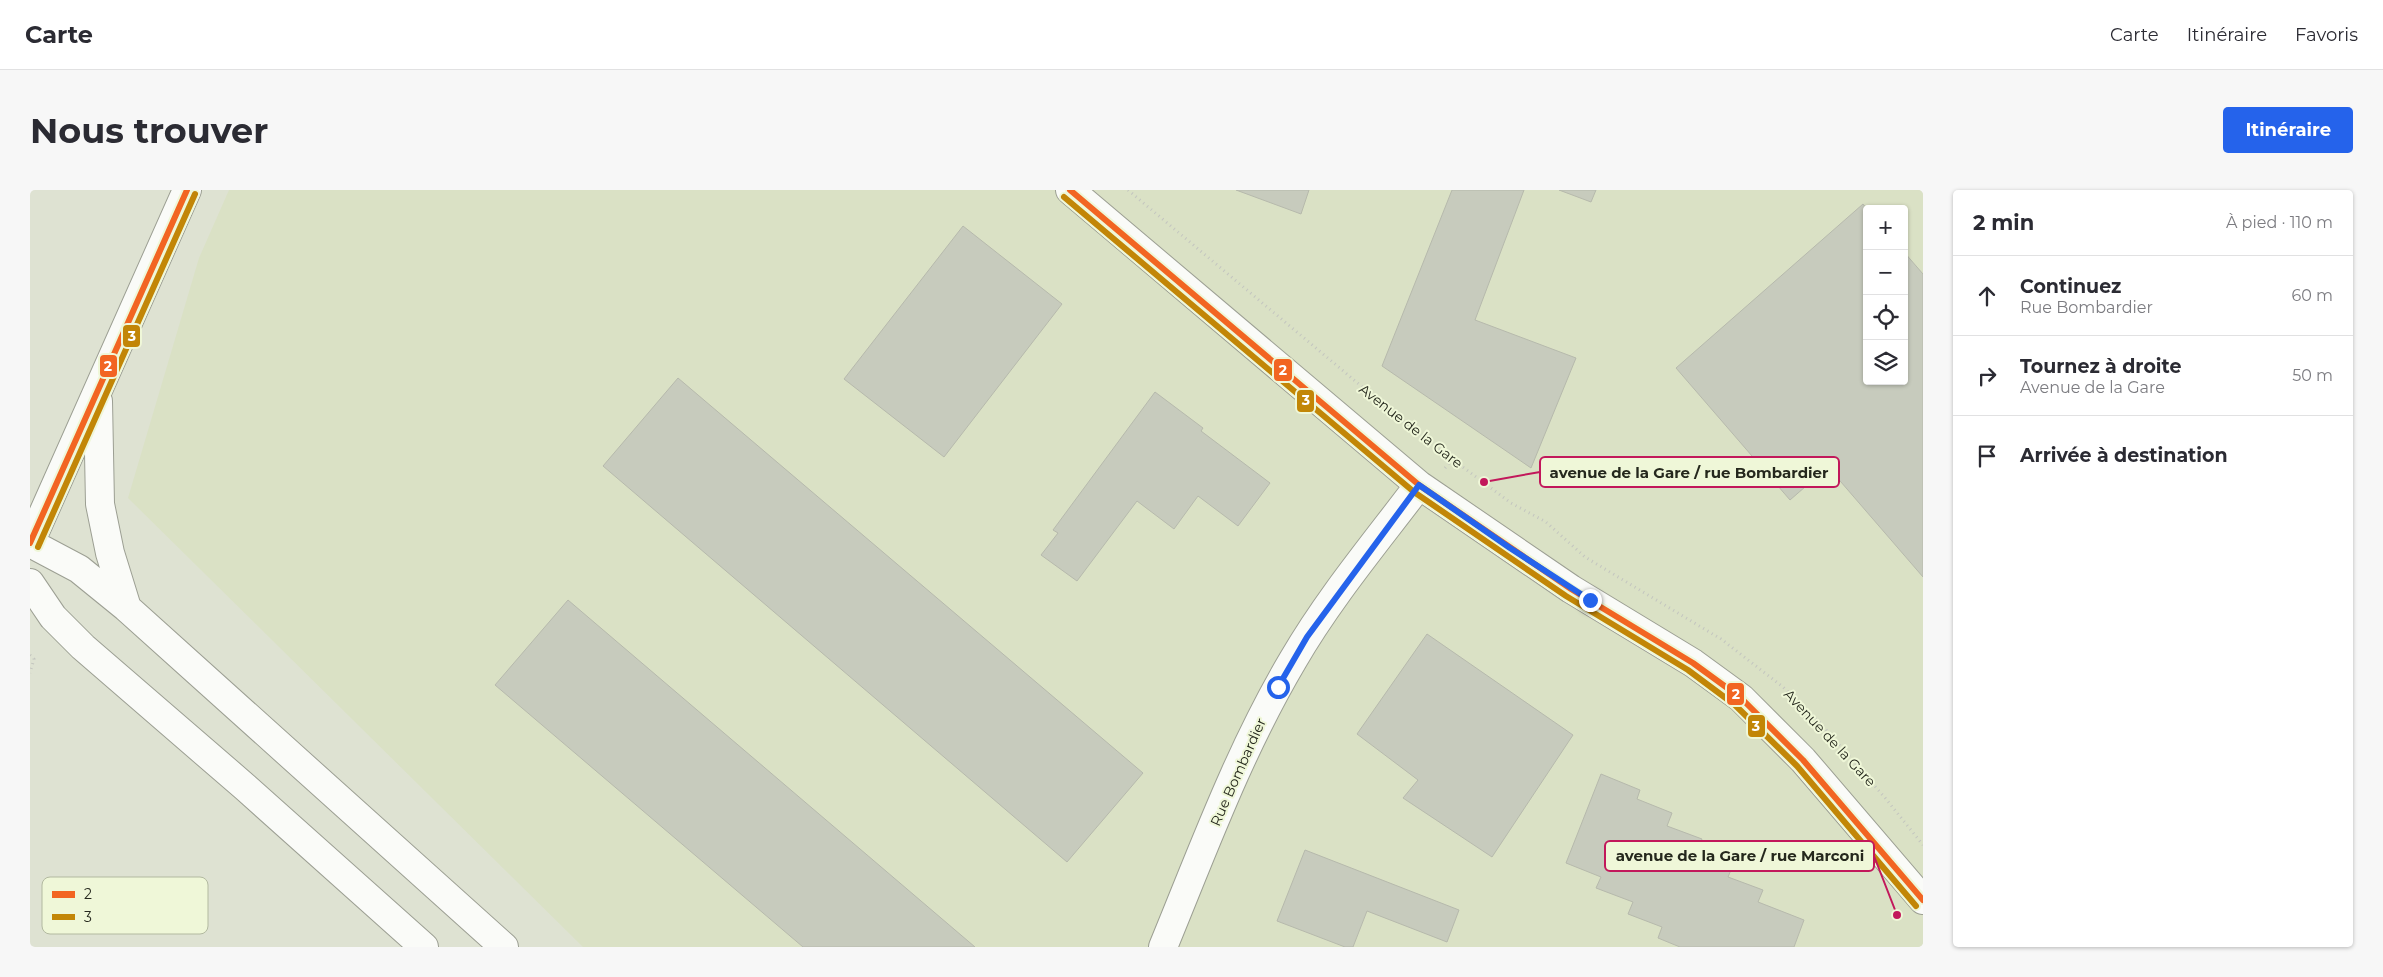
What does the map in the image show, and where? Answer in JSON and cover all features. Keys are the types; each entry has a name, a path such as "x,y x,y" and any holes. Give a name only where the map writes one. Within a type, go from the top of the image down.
{"main road":[{"path":"187,190 98,394 30,543 79,569 127,608 504,947"},
{"path":"1070,190 1419,485 1571,588 1693,663 1741,698 1803,760 1923,900"},
{"path":"98,394 102,521 127,608"},
{"name":"Rue Bombardier","path":"1163,947 1250,740 1278,687 1307,637 1419,485"},
{"path":"30,583 53,617 83,647 252,793 424,947"}],"path":[{"name":"Avenue de la Gare","path":"1128,190 1417,433 1511,503 1546,522 1585,557 1721,639 1783,687 1804,707 1886,799 1923,846"},
{"path":"30,655 34,659 30,673"}],"shaded area":[{"path":"229,190 1923,190 1923,947 583,947 128,498 199,258"}],"building":[{"path":"1236,190 1309,190 1301,214"},
{"path":"1452,190 1524,190 1475,320 1576,358 1531,468 1382,366"},
{"path":"1559,190 1596,190 1591,202"},
{"path":"1863,204 1863,385 1908,385 1908,257 1923,274 1923,577 1828,467 1790,500 1676,368"},
{"path":"963,226 1062,304 944,457 844,379"},
{"path":"678,378 1143,773 1067,862 603,466"},
{"path":"1155,392 1203,428 1201,431 1270,483 1238,526 1198,496 1174,529 1137,501 1077,581 1041,555 1058,533 1053,530"},
{"path":"568,600 975,947 803,947 495,685"},
{"path":"1427,634 1573,735 1492,857 1403,798 1418,780 1357,734"},
{"path":"1601,774 1640,790 1637,799 1672,813 1667,826 1702,839 1697,851 1733,865 1728,877 1763,890 1758,902 1804,920 1794,947 1680,947 1658,938 1662,927 1628,914 1633,902 1596,888 1601,877 1566,863"},
{"path":"1305,850 1459,910 1447,942 1367,911 1353,947 1345,947 1277,921"}],"transit line":[{"name":"2","path":"30,543 187,190"},
{"name":"2","path":"1070,190 1419,485 1571,589 1693,663 1741,698 1803,760 1923,900"},
{"name":"3","path":"38,547 195,194"},
{"name":"3","path":"1064,197 1414,492 1566,596 1688,670 1735,705 1797,766 1916,906"}],"place":[{"name":"avenue de la Gare / rue Bombardier","path":"1484,482"},
{"name":"avenue de la Gare / rue Marconi","path":"1897,915"}],"route":[{"path":"1278,687 1307,637 1419,485 1590,600"}]}
